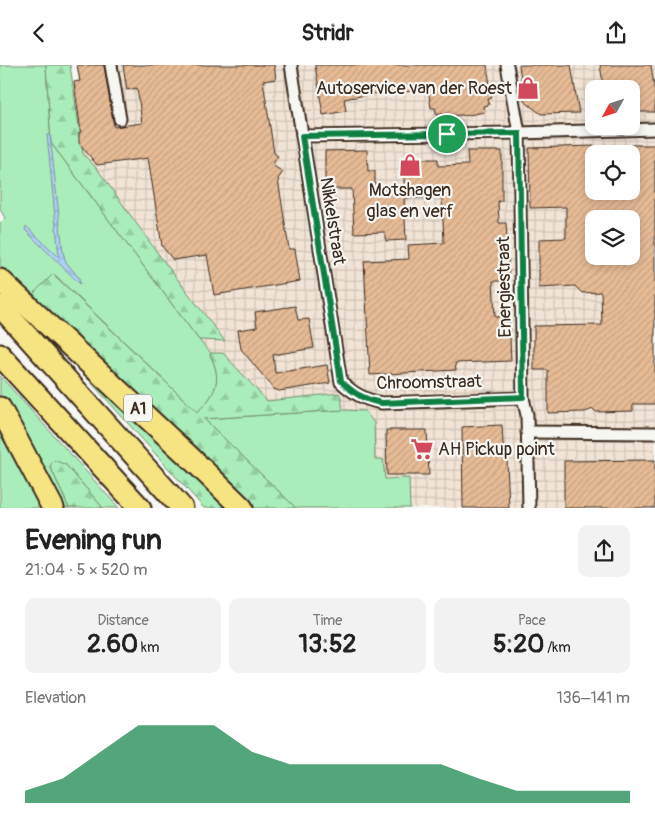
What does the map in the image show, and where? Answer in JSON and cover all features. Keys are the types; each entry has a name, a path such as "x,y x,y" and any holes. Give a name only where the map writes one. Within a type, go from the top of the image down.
{"highway":[{"name":"A1","path":"0,280 136,406 242,508"},
{"name":"A1","path":"0,306 182,508"},
{"path":"0,355 140,508"},
{"path":"0,408 53,508"}],"street":[{"path":"111,65 120,119"},
{"name":"Nikkelstraat","path":"291,65 341,381"},
{"name":"Energiestraat","path":"507,65 519,133 523,397 527,415 530,508"},
{"path":"302,136 655,129"},
{"name":"Chroomstraat","path":"341,381 352,392 367,400 382,403 523,397"},
{"path":"527,432 655,433"}],"shaded area":[{"path":"78,65 655,65 655,508 306,508 73,263"}],"green space":[{"path":"0,65 46,65 51,143 199,340 211,353 216,372 216,386 204,406 197,412 54,274 30,297 0,267 0,223 5,218 0,209"},
{"path":"46,65 70,65 83,154 98,170 162,259 225,341 199,340 51,143"},
{"path":"53,274 197,412 204,406 216,386 216,372 211,353 223,353 267,401 339,393 343,410 204,419 296,508 254,508 30,297"},
{"path":"53,340 232,508 204,508"},
{"path":"0,376 119,508 103,508 66,465 50,466 69,508 58,508 0,399"},
{"path":"343,410 365,411 374,423 375,459 383,459 385,479 409,478 410,508 296,508 204,419"},
{"path":"0,429 43,508 0,508"},
{"path":"54,460 66,465 103,508 69,508 50,466"}],"water":[{"path":"47,135 50,135 63,252 66,262 79,278 80,284 25,230 26,226 59,257"}],"building":[{"path":"77,65 104,65 114,127 142,123 137,88 127,90 123,65 274,65 276,79 263,81 274,153 278,156 272,165 283,172 278,179 289,249 295,249 300,281 214,295 207,255 173,260 162,246 148,158 97,165 79,143 79,133 81,132 74,82 80,81"},
{"path":"315,65 487,65 492,98 488,99 489,105 483,106 484,112 464,116 443,116 443,114 437,115 435,108 431,108 428,89 389,94 389,91 344,99 346,111 323,115"},
{"path":"519,65 571,65 579,113 541,114 524,101"},
{"path":"600,65 651,65 655,93 655,112 640,112 640,80 602,80"},
{"path":"640,145 655,145 655,404 633,404 633,411 596,412 593,409 585,412 548,413 548,370 534,370 534,326 602,325 601,292 582,293 575,286 539,288 539,239 566,238 566,207 530,208 529,148 585,146 585,200 640,200"},
{"path":"367,150 368,171 375,171 375,189 404,188 404,159 438,159 438,166 468,165 467,151 502,151 502,201 498,201 499,223 506,223 507,240 500,241 501,259 508,258 509,276 502,276 502,281 493,281 495,317 509,316 511,361 455,363 456,370 370,375 364,261 409,259 408,245 444,243 442,198 404,198 406,240 386,241 385,232 354,233 352,189 325,189 325,151"},
{"path":"295,306 298,320 309,319 314,348 273,355 275,373 327,365 330,383 279,391 274,389 241,349 238,330 257,327 255,312"},
{"path":"502,425 504,460 507,460 509,508 463,508 462,427"},
{"path":"386,430 427,430 429,475 387,475"},
{"path":"655,460 655,508 564,508 564,461"}],"place":[{"name":"Autoservice van der Roest","path":"528,88"},
{"name":"Motshagen glas en verf","path":"410,165"},
{"name":"AH Pickup point","path":"422,449"}],"route":[{"path":"519,133 523,397 382,403 367,400 352,392 341,381 302,136 447,134 519,133"}]}
